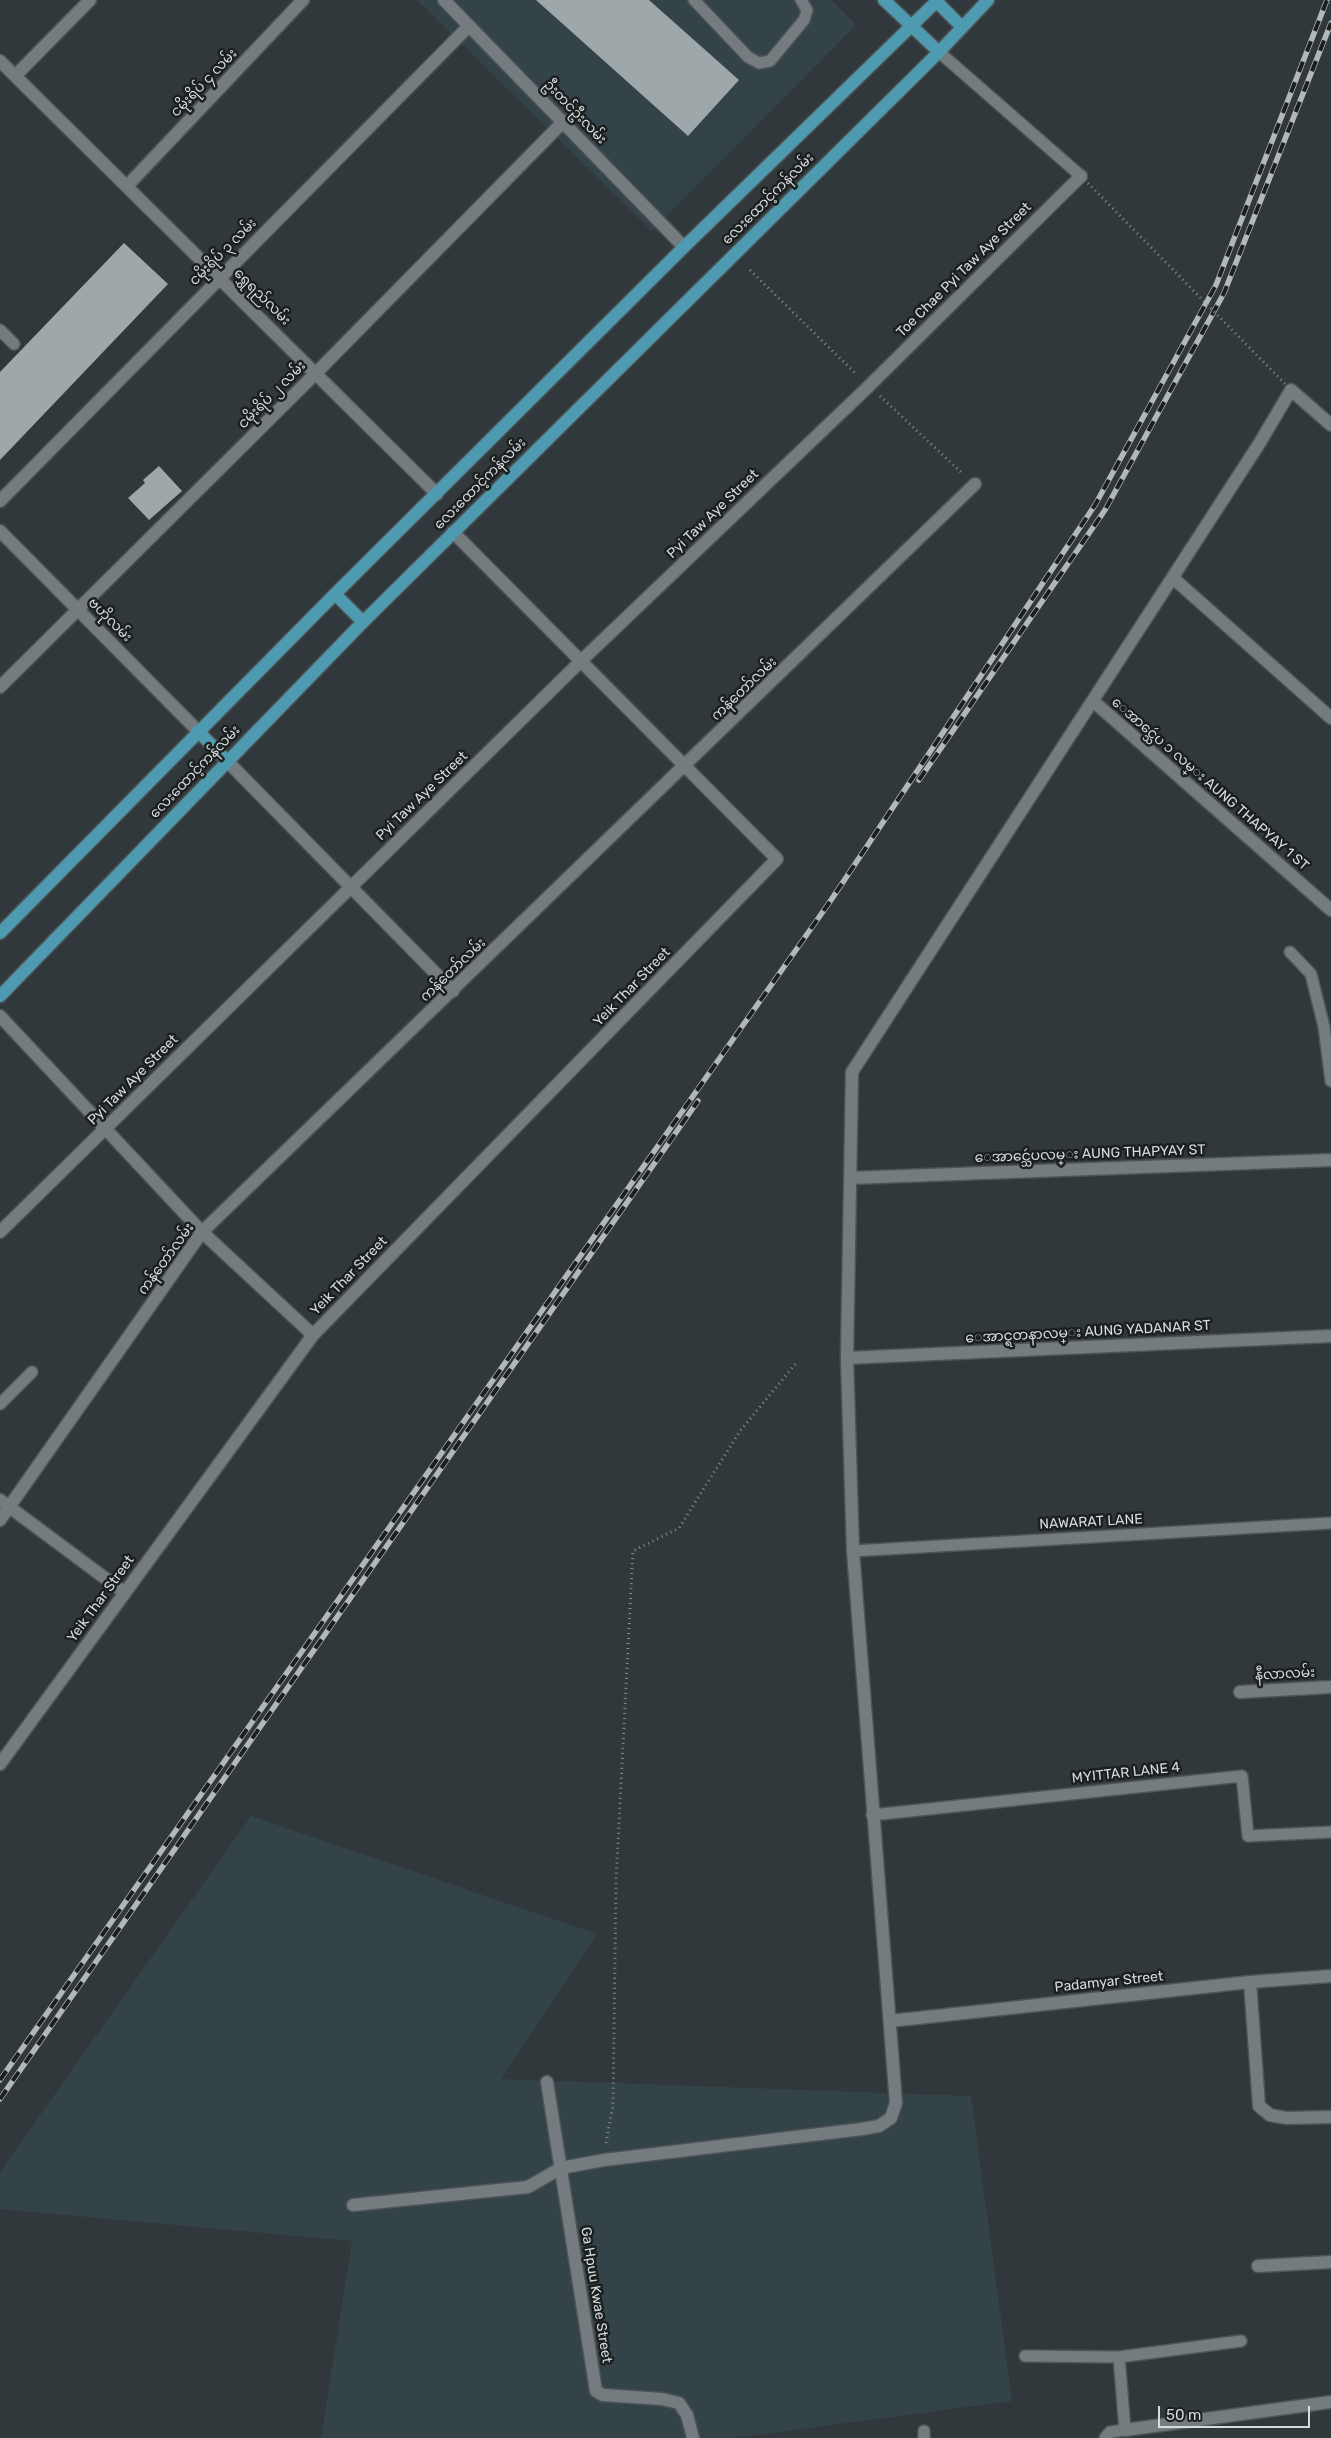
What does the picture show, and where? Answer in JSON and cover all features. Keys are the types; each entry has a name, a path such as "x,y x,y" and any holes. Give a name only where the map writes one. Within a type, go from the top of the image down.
{"main road":[{"path":"884,0 911,28 939,52"},
{"name":"လေးထောင့်ကန်လမ်း","path":"0,996 452,532 939,52 988,0"},
{"path":"936,1 962,27"},
{"name":"လေးထောင့်ကန်လမ်း","path":"0,933 335,594 684,247 911,28 936,1"},
{"path":"335,594 363,622"},
{"path":"198,731 227,761"}],"street":[{"path":"15,76 90,0"},
{"name":"ငမိုးရိပ် ၄ လမ်း","path":"127,186 303,0"},
{"name":"ဦးတင်ဦးလမ်း","path":"444,0 564,121 684,247"},
{"name":"ငမိုးရိပ် ၃ လမ်း","path":"0,501 219,276 469,26"},
{"name":"ရွှေရည်လမ်း","path":"0,61 317,372 437,494"},
{"name":"ငမိုးရိပ် ၂ လမ်း","path":"0,687 317,372 564,121"},
{"name":"Toe Chae Pyi Taw Aye Street","path":"869,386 1081,176"},
{"name":"Pyi Taw Aye Street","path":"0,1232 582,660 869,386"},
{"path":"353,2206 528,2187 561,2168 604,2160 879,2126 891,2118 896,2103 872,1815 853,1551 846,1358 852,1072 1173,578 1259,444 1291,390 1331,424"},
{"name":"ကန်တော်လမ်း","path":"0,1520 5,1503 202,1232 686,766 975,484"},
{"name":"ဗဟိုလမ်း","path":"0,531 198,731"},
{"path":"452,532 686,766"},
{"path":"1173,578 1331,718"},
{"name":"ေအာင္သေဴပ ၁ လမ္း AUNG THAPYAY 1 ST","path":"1093,701 1331,910"},
{"path":"227,761 352,886 453,991"},
{"name":"Yeik Thar Street","path":"0,1764 313,1335 777,859 686,766"},
{"path":"0,1016 202,1232 313,1335"},
{"name":"ေအာင္သေဴပလမ္း AUNG THAPYAY ST","path":"850,1178 1331,1160"},
{"name":"ေအာင္ရတနာလမ္း AUNG YADANAR ST","path":"846,1358 1331,1336"},
{"path":"5,1503 125,1593"},
{"name":"နီလာလမ်း","path":"1240,1692 1331,1687"},
{"name":"Padamyar Street","path":"890,2021 1250,1982 1331,1976"},
{"path":"1250,1982 1259,2106 1270,2115 1286,2118 1331,2117"},
{"name":"Ga Hpuu Kwae Street","path":"547,2082 596,2391 603,2395 662,2400 679,2404 687,2415 693,2438"},
{"path":"1258,2266 1331,2262"},
{"path":"1124,2430 1331,2402"}],"lane":[{"path":"694,0 748,57 759,63 770,61 804,20 807,10 801,0"},
{"path":"939,52 1081,176"},
{"path":"0,330 14,344"},
{"path":"1290,952 1311,974 1324,1027 1331,1081"},
{"path":"0,1404 32,1372"},
{"name":"NAWARAT LANE","path":"853,1551 1331,1523"},
{"name":"MYITTAR LANE 4","path":"872,1815 1242,1776 1248,1836 1331,1832"},
{"path":"1025,2356 1119,2357 1241,2340"},
{"path":"1105,2438 1110,2432 1124,2430 1119,2357"}],"path":[{"path":"1081,176 1291,390"},
{"path":"750,270 869,386 975,484"},
{"path":"604,2160 613,2105 616,1881 633,1551 679,1528 740,1430 797,1362"}],"shaded area":[{"path":"417,0 831,0 856,25 652,231"},
{"path":"251,1816 597,1934 501,2079 971,2096 1012,2401 734,2438 321,2438 352,2241 0,2209 0,2172"}],"building":[{"path":"536,0 649,0 739,80 688,136"},
{"path":"124,243 168,284 0,460 0,372"},
{"path":"159,466 182,491 149,520 128,498 145,483 143,480"}],"railway":[{"path":"0,2080 829,903 1095,505 1216,285 1327,0"},
{"path":"919,780 1105,510 1224,293 1331,23"},
{"path":"0,2099 698,1101"}]}
